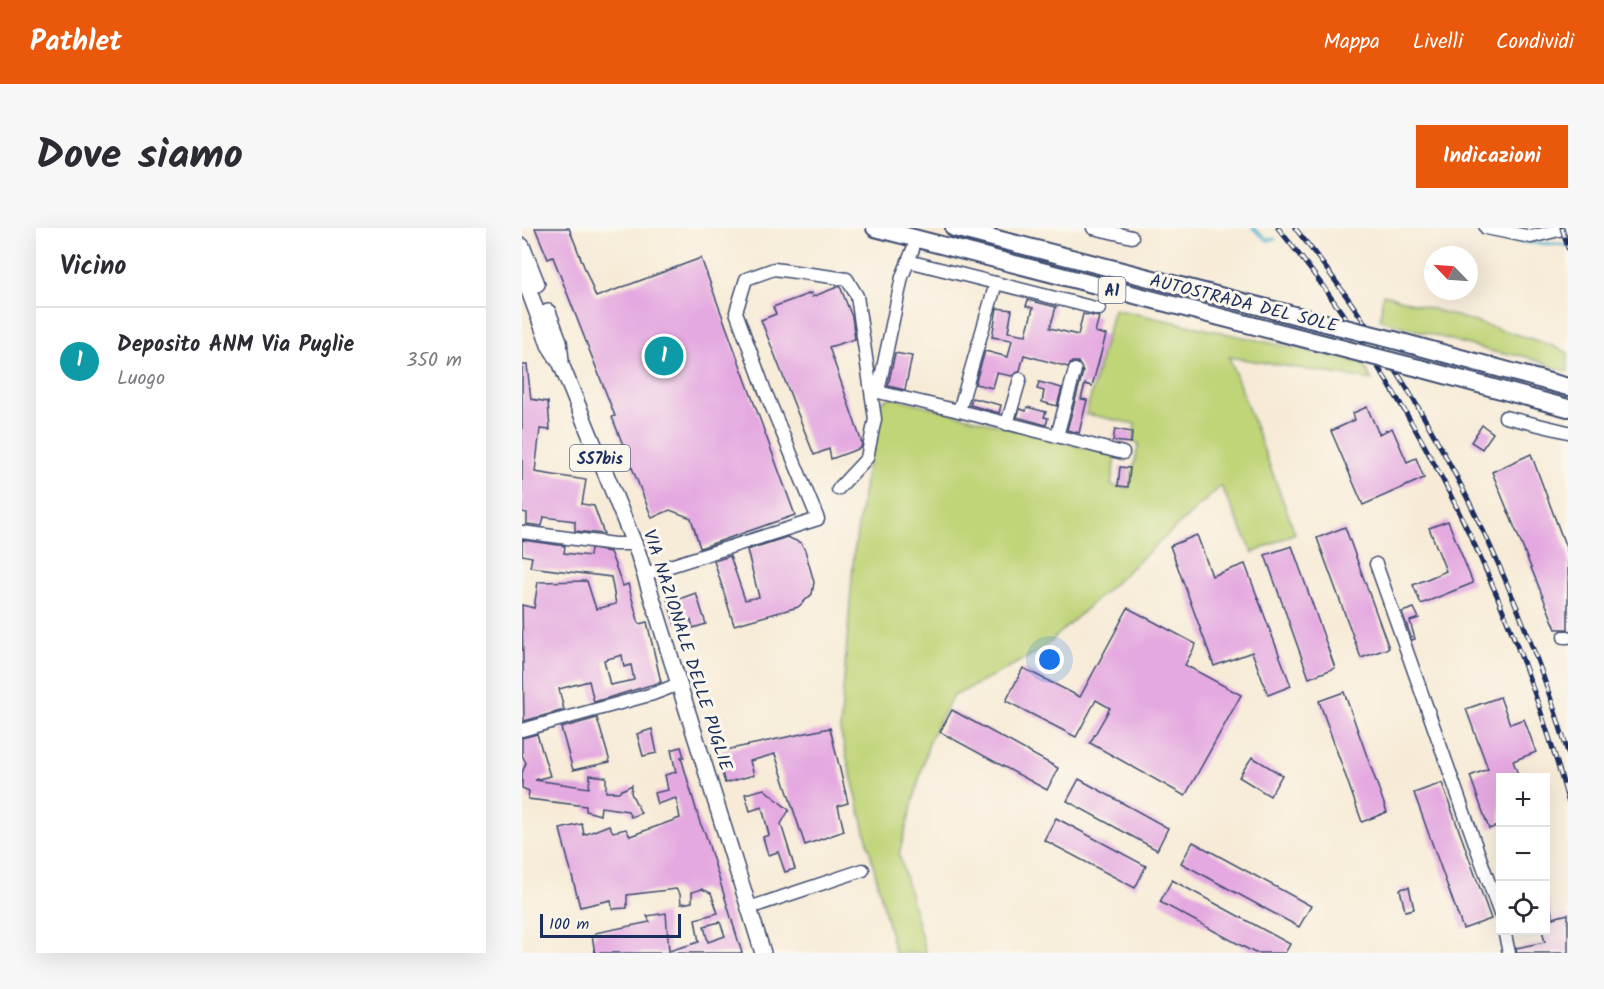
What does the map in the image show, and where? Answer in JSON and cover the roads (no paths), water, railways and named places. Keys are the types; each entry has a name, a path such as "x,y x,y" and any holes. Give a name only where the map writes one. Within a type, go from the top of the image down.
{"highway":[{"name":"AUTOSTRADA DEL SOLE","path":"875,228 1568,408"},
{"name":"AUTOSTRADA DEL SOLE","path":"954,228 1394,340 1568,387"}],"main road":[{"name":"VIA NAZIONALE DELLE PUGLIE","path":"524,263 549,345 561,364 645,574 763,953"},
{"name":"VIA NAZIONALE DELLE PUGLIE","path":"524,263 559,341 561,364"}],"street":[{"path":"1093,228 1132,237"},
{"path":"1486,228 1531,237 1567,228"},
{"path":"913,249 902,277 878,392 1123,453"},
{"path":"908,261 1099,309"},
{"path":"645,574 818,519 769,402 736,312 746,279 774,269 827,276 846,279 857,296 875,419 867,458 838,489"},
{"path":"959,411 996,283"},
{"path":"522,298 541,322"},
{"path":"1057,436 1075,370"},
{"path":"1007,424 1020,379"},
{"path":"1505,417 1568,432"},
{"path":"522,532 614,544 634,544"},
{"path":"1376,564 1496,903"},
{"path":"522,730 653,694 680,684"},
{"path":"749,908 863,870"},
{"path":"1505,935 1509,953"}],"waterway":[{"path":"1253,228 1267,240 1275,239"},
{"path":"1465,228 1520,242 1568,245"}],"railway":[{"path":"1278,228 1328,293 1374,360 1453,499 1487,572 1517,646 1568,800"},
{"path":"1295,228 1340,287 1382,349 1421,412 1457,478 1490,545 1519,613 1568,753"},
{"path":"1562,228 1568,248"}],"place":[{"name":"Deposito ANM Via Puglie","path":"664,356"}]}
